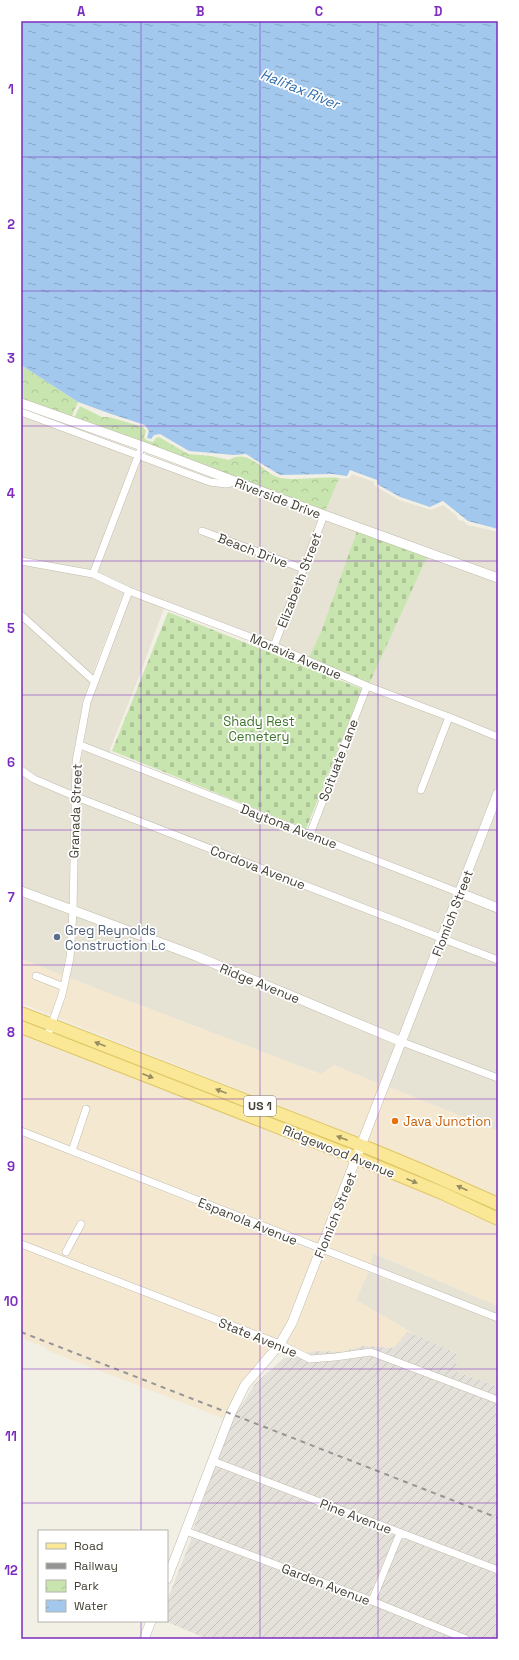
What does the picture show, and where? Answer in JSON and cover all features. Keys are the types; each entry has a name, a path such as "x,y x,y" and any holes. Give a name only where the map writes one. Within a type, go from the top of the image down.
{"main road":[{"name":"Ridgewood Avenue","path":"21,1013 362,1146 498,1204"},
{"name":"Ridgewood Avenue","path":"21,1027 357,1158 498,1219"}],"street":[{"name":"Riverside Drive","path":"21,403 141,450 235,482 498,578"},
{"path":"21,412 141,450 93,574"},
{"name":"Elizabeth Street","path":"274,646 324,515"},
{"name":"Beach Drive","path":"202,531 304,569"},
{"name":"Moravia Avenue","path":"21,561 93,574 129,590 274,646 367,686 498,737"},
{"name":"Granada Street","path":"47,1037 64,987 70,958 73,911 74,796 76,762 87,702 129,590"},
{"path":"21,615 94,681"},
{"name":"Scituate Lane","path":"310,834 367,686"},
{"path":"421,790 449,717"},
{"name":"Daytona Avenue","path":"80,745 498,908"},
{"name":"Cordova Avenue","path":"21,770 34,779 74,796 498,960"},
{"name":"Flomich Street","path":"168,1576 231,1414 245,1385 280,1344 292,1323 498,793"},
{"name":"Ridge Avenue","path":"21,891 196,956 402,1042 498,1078"},
{"path":"36,976 64,987"},
{"path":"72,1151 86,1109"},
{"name":"Espanola Avenue","path":"21,1131 321,1250 498,1318"},
{"path":"66,1252 81,1224"},
{"name":"State Avenue","path":"21,1244 280,1344 310,1359 371,1352 498,1400"},
{"name":"Pine Avenue","path":"213,1461 498,1570"},
{"name":"Garden Avenue","path":"186,1531 372,1601 466,1639"},
{"path":"372,1601 400,1533"},
{"path":"144,1639 151,1622"}],"shaded area":[{"path":"21,416 134,456 91,570 21,557"},
{"path":"141,459 210,485 226,487 234,486 319,517 301,565 199,526 198,533 299,571 272,641 130,587 98,572"},
{"path":"352,474 374,482 375,486 399,500 431,510 443,505 457,516 458,520 463,521 469,526 498,532 498,574 325,512 339,478 349,479"},
{"path":"326,520 357,531 321,632 309,657 279,644"},
{"path":"373,537 498,582 498,733 447,712 369,684 426,557"},
{"path":"21,565 93,577 124,592 92,675 21,610"},
{"path":"131,595 164,608 141,672 110,749 111,753 84,743 90,703"},
{"path":"21,619 90,681 83,701 73,761 71,791 35,776 21,766"},
{"path":"369,691 444,719 417,792 423,795 451,721 498,741 498,783 457,888 314,832"},
{"path":"83,750 455,894 440,933 78,794 80,763"},
{"path":"21,774 71,798 69,906 21,887"},
{"path":"78,801 438,940 400,1037 76,909"},
{"path":"498,804 498,904 464,891"},
{"path":"21,895 69,913 66,957 62,975 26,961 21,957"},
{"path":"462,897 498,911 498,956 447,936"},
{"path":"76,916 195,960 397,1043 382,1085 334,1065 321,1074 69,978 73,959"},
{"path":"444,942 498,963 498,1075 407,1040"},
{"path":"21,957 26,961 62,975 61,982 33,971 32,978 59,989 51,1015 21,1003"},
{"path":"69,978 321,1074 334,1065 382,1085 361,1138 58,1018"},
{"path":"21,1030 352,1160 318,1245 76,1149 90,1108 84,1104 69,1146 21,1128"},
{"path":"404,1046 498,1082 498,1131 389,1087"},
{"path":"389,1087 498,1131 498,1196 368,1141"},
{"path":"21,1135 316,1252 289,1321 278,1340 21,1240","holes":["79,1219 85,1224 67,1256 61,1253"]},
{"path":"359,1163 498,1223 498,1306 374,1253 370,1265 325,1248"},
{"path":"21,1248 274,1346 225,1419 46,1350 47,1348 21,1338"},
{"path":"373,1253 498,1306 498,1315 370,1265"},
{"path":"323,1254 368,1272 356,1300 419,1337 408,1332 393,1348 362,1346 343,1352 315,1351 306,1353 285,1343 296,1324"},
{"path":"368,1272 498,1322 498,1387 457,1372 456,1353 419,1337 356,1300"},
{"path":"408,1332 456,1353 457,1372 498,1387 498,1396 372,1349 334,1354 310,1355 306,1353 315,1351 343,1352 362,1346 393,1348"},
{"path":"295,1356 311,1362 336,1361 371,1356 498,1404 498,1567 218,1459 235,1415 255,1384 284,1358"},
{"path":"216,1465 395,1535 369,1596 193,1530"},
{"path":"192,1537 370,1604 457,1639 207,1639 167,1622 168,1598"},
{"path":"402,1537 498,1574 498,1639 475,1639 376,1599"}],"green space":[{"path":"21,365 78,402 70,421 21,403"},
{"path":"80,406 102,417 109,417 143,427 146,431 144,437 146,440 153,442 159,437 188,454 211,456 229,460 237,457 244,457 250,459 274,476 281,478 339,478 325,512 74,418"},
{"path":"357,531 427,557 369,684 309,657 321,632"},
{"name":"Shady Rest Cemetery","path":"168,612 362,689 306,829 112,751"}],"water":[{"name":"Halifax River","path":"21,21 498,21 498,529 468,521 443,501 430,507 400,497 377,484 377,480 350,470 347,476 332,474 280,475 246,454 234,455 189,451 160,434 154,435 151,439 147,438 149,431 145,425 78,402 21,365"}],"railway":[{"path":"21,1332 498,1518"}],"place":[{"name":"Greg Reynolds Construction Lc","path":"57,937"},
{"name":"Java Junction","path":"395,1121"}]}
